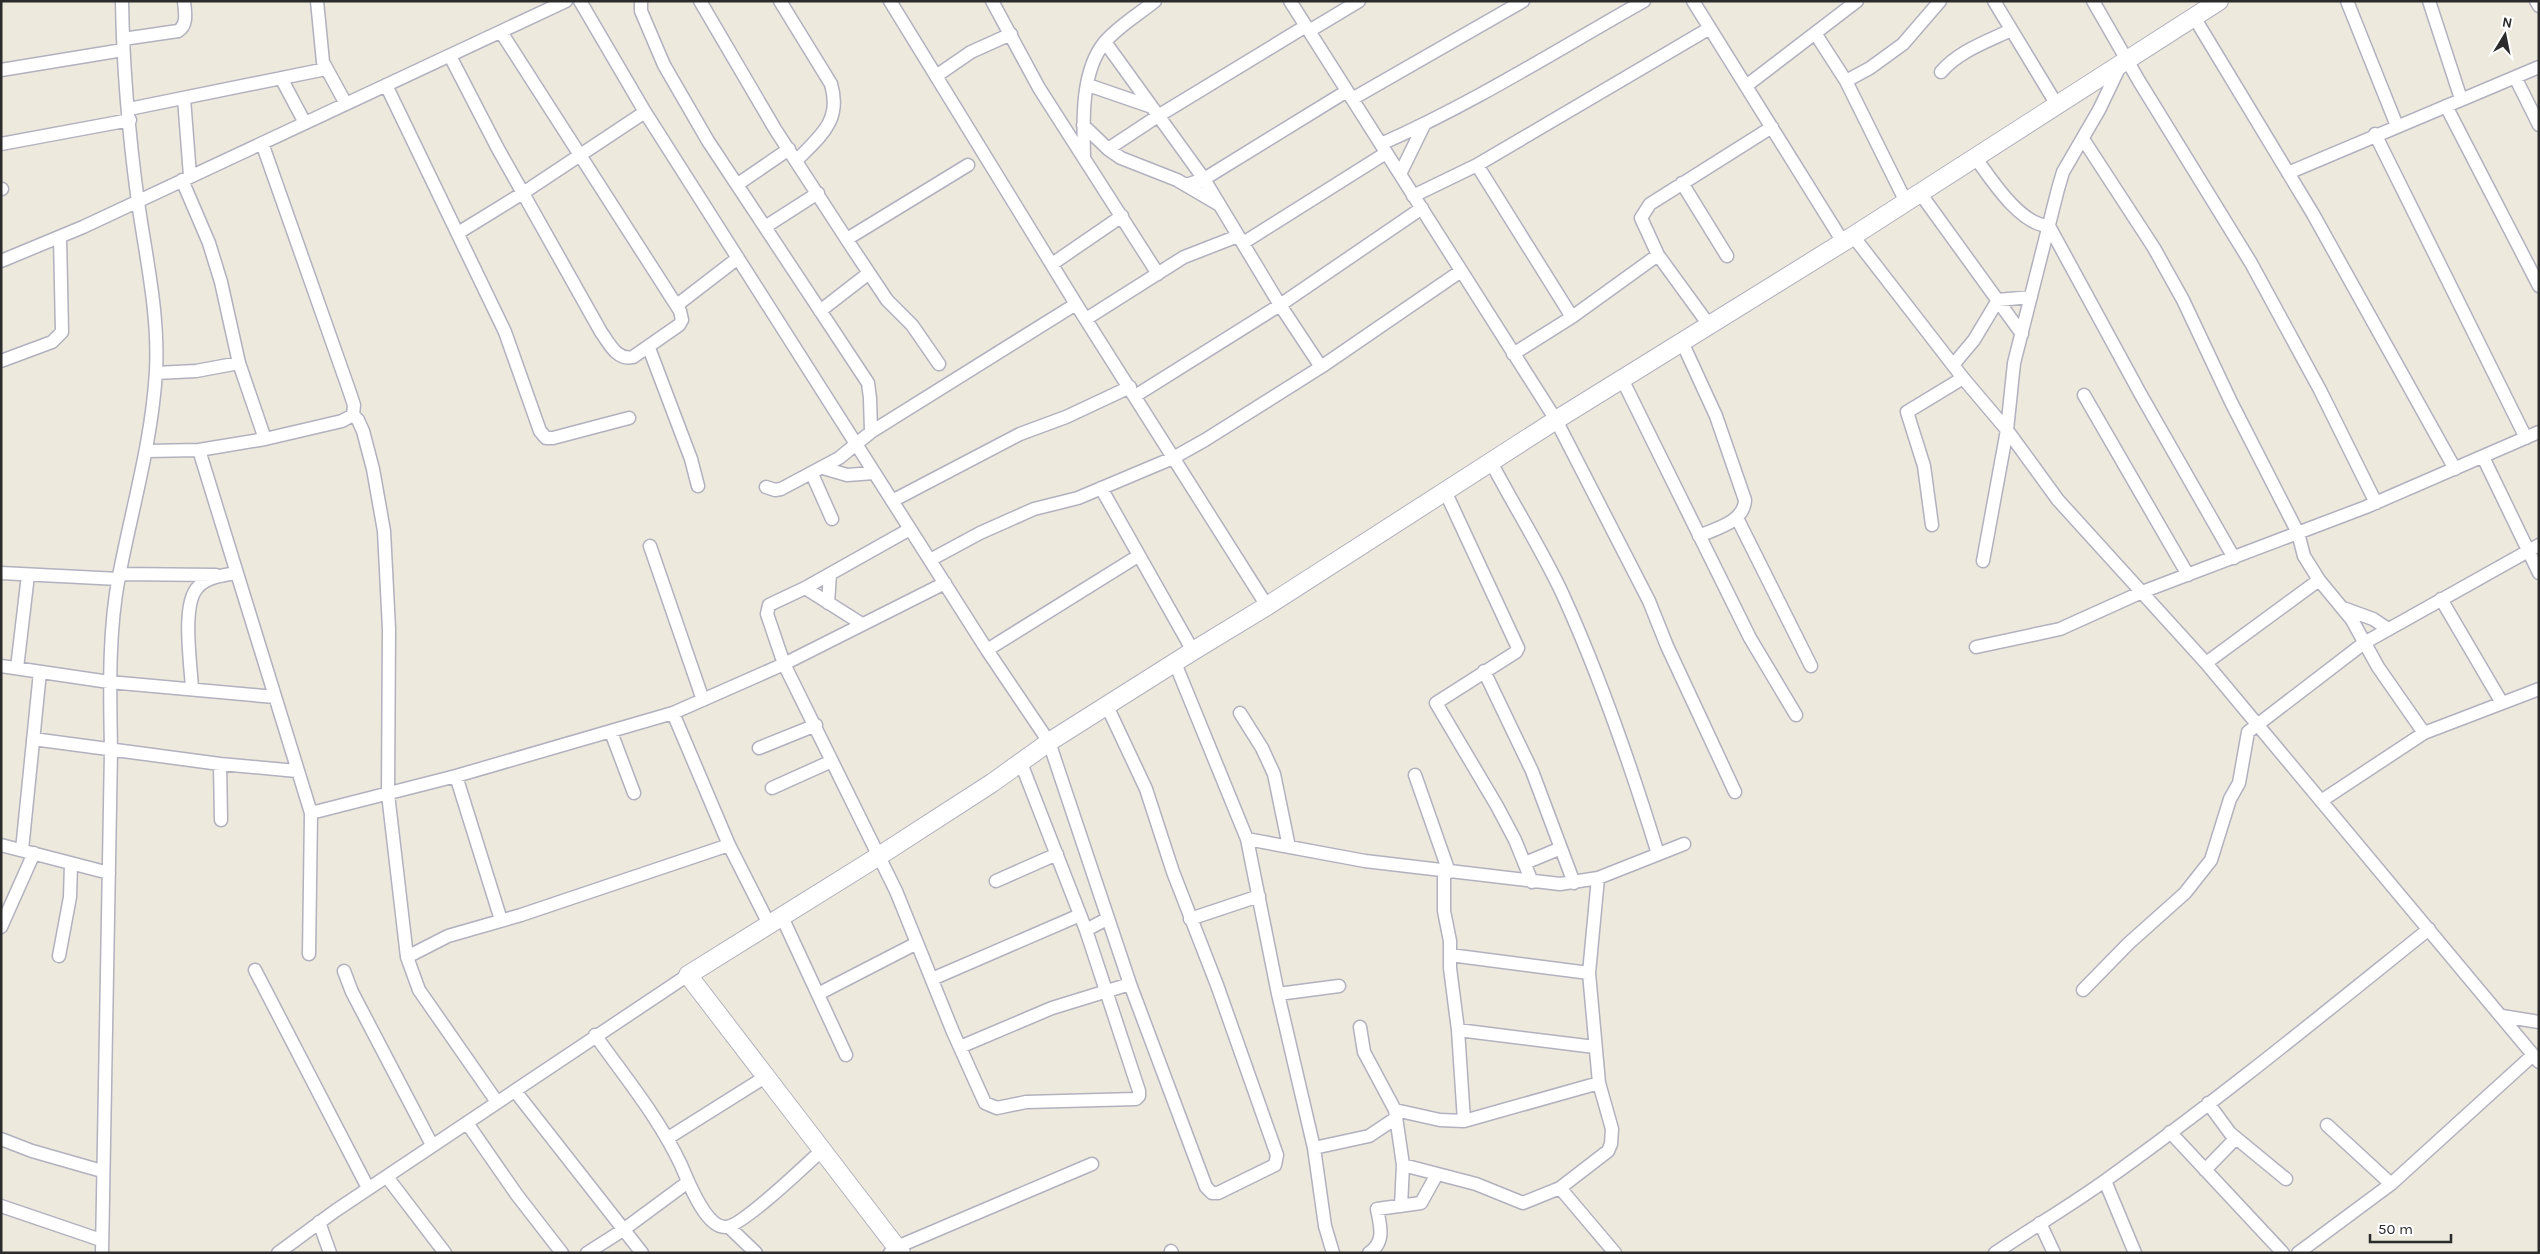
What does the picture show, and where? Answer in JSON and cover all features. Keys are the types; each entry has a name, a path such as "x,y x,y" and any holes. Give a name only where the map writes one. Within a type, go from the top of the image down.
{"street":[{"path":"1,1206 101,1247 111,750 109,682 119,576 146,451 156,373 156,320 138,200 123,44 122,1"},
{"path":"1,70 178,31 185,22 184,1"},
{"path":"317,1 322,54 326,69 346,104"},
{"path":"1,261 60,236 566,1"},
{"path":"580,1 645,112 986,650 1049,742 1130,984 1208,1190 1218,1193 1275,1166 1277,1155 1217,985 1190,919 1146,789 1107,706"},
{"path":"641,1 644,18 669,74 708,141 868,383 871,432"},
{"path":"700,1 789,149 869,273 892,306 912,325 940,364"},
{"path":"780,1 831,84 834,95 830,124 797,160"},
{"path":"890,1 1076,304 1267,606"},
{"path":"992,1 1039,88 1158,274"},
{"path":"1084,156 1083,109 1095,60 1105,42 1155,1"},
{"path":"1290,1 1556,420 1649,601 1735,792"},
{"path":"1108,149 1155,111 1359,1"},
{"path":"1186,185 1204,179 1349,95 1523,1"},
{"path":"1086,319 1207,246 1240,240 1424,125 1644,1"},
{"path":"1693,1 1772,127 1848,239 2007,430 2058,500 2206,663 2536,1059 2391,1184 2298,1253"},
{"path":"1746,86 1857,1"},
{"path":"1846,81 1870,68 1903,44 1940,1"},
{"path":"1994,1 2057,106"},
{"path":"2093,1 2124,61 2252,263 2320,390 2376,503"},
{"path":"278,1253 368,1188 515,1091 595,1035 879,856 1021,763 1049,742 1267,606 1556,420 1848,239 2219,1"},
{"path":"2347,1 2397,126"},
{"path":"2429,1 2461,100"},
{"path":"2536,1 2539,6"},
{"path":"2194,17 2288,173 2455,469"},
{"path":"1413,196 1477,165 1710,28"},
{"path":"1940,72 1949,62 1963,53 2011,30"},
{"path":"450,56 571,281 615,351 622,357 629,358 649,348 681,323 682,316 677,305 501,32"},
{"path":"1815,33 1846,81 1913,197 1998,300 2022,334"},
{"path":"936,76 970,52 1011,34"},
{"path":"1105,42 1204,179 1280,305 1321,367"},
{"path":"1983,561 2007,430 2014,363 2063,172 2083,139 2124,61"},
{"path":"2288,173 2375,134 2539,67"},
{"path":"1,144 129,114 184,98 326,69"},
{"path":"2515,76 2539,125"},
{"path":"281,78 305,123"},
{"path":"386,85 505,332 540,431 546,438 553,438 629,418"},
{"path":"1088,85 1155,111"},
{"path":"184,98 186,178 221,282 238,363 265,438"},
{"path":"2446,106 2539,286"},
{"path":"458,233 581,156 645,112"},
{"path":"1083,125 1108,149 1121,158 1150,168 1186,185 1220,205"},
{"path":"1400,174 1424,125"},
{"path":"1709,325 1658,255 1642,223 1643,212 1650,204 1772,127"},
{"path":"2375,134 2526,438"},
{"path":"2083,139 2154,248 2183,300 2231,402 2298,533 2304,556 2319,580 2357,628 2364,643 2424,733"},
{"path":"262,143 349,390 354,405 353,415"},
{"path":"738,184 789,149"},
{"path":"1976,157 2012,203 2032,222 2049,226 2141,395 2234,558"},
{"path":"847,239 968,165"},
{"path":"1477,165 1572,317"},
{"path":"1682,183 1728,256"},
{"path":"765,227 818,193"},
{"path":"892,501 1020,434 1132,391 1280,305 1422,208"},
{"path":"1052,264 1122,216"},
{"path":"1,361 52,342 62,332 60,236"},
{"path":"1514,354 1572,317 1658,255"},
{"path":"677,305 738,258"},
{"path":"930,560 1034,509 1078,498 1173,458 1321,367 1461,271"},
{"path":"820,312 869,273"},
{"path":"1998,300 2031,297"},
{"path":"1953,365 1974,340 1998,300"},
{"path":"766,487 775,490 781,489 823,468 871,432 1076,304"},
{"path":"1682,342 1716,416 1726,450 1744,496 1745,504 1737,518 1699,536"},
{"path":"649,348 691,459 698,486"},
{"path":"156,373 196,371 238,363"},
{"path":"1932,525 1924,466 1907,412 1963,378"},
{"path":"1622,379 1750,638 1796,715"},
{"path":"2084,395 2188,575"},
{"path":"146,451 199,450 342,421 353,415"},
{"path":"353,415 364,431 384,531 388,610 388,794 407,957 419,990 497,1102"},
{"path":"1976,647 2060,629 2142,592 2376,503 2539,432"},
{"path":"199,450 311,812 309,954"},
{"path":"2483,457 2533,548 2539,573"},
{"path":"1490,462 1562,593 1587,649 1634,777 1658,854"},
{"path":"823,468 847,474 874,473"},
{"path":"812,474 832,519"},
{"path":"1101,488 1193,651"},
{"path":"1445,491 1518,647 1516,652 1436,703 1497,806 1532,882"},
{"path":"1737,518 1811,666"},
{"path":"910,529 805,588 769,605 767,609 784,664 816,725 854,810 879,856 983,1100 992,1107 997,1108 1026,1102 1137,1098 1139,1090 1086,930 1021,763"},
{"path":"650,546 703,700"},
{"path":"2083,990 2129,943 2185,893 2211,860 2230,800 2239,783 2247,735 2364,643 2533,548"},
{"path":"986,650 1138,556"},
{"path":"1,573 119,576 221,575 237,572"},
{"path":"828,603 830,574"},
{"path":"17,668 28,575"},
{"path":"192,689 190,600 199,585 221,575"},
{"path":"2206,663 2319,580"},
{"path":"311,812 456,776 673,713 784,664 945,584"},
{"path":"805,588 862,624"},
{"path":"2441,599 2502,703"},
{"path":"2342,608 2373,619 2388,629"},
{"path":"1175,663 1247,839 1278,994 1314,1148 1325,1226 1333,1253"},
{"path":"1,666 109,682 275,697"},
{"path":"1484,671 1532,771 1574,883"},
{"path":"1,926 28,852 32,739 40,672"},
{"path":"2321,801 2424,733 2539,689"},
{"path":"673,713 729,846 776,921 818,994 846,1055"},
{"path":"1240,713 1262,748 1274,774 1289,847"},
{"path":"759,748 816,725"},
{"path":"611,732 634,793"},
{"path":"32,739 220,764 297,771"},
{"path":"772,788 832,762"},
{"path":"220,764 220,820"},
{"path":"1415,774 1446,872 1444,911 1450,941 1464,1121"},
{"path":"456,776 501,920"},
{"path":"1247,839 1365,861 1446,872 1532,882 1574,883 1598,878 1684,844"},
{"path":"1,846 109,874"},
{"path":"407,957 448,936 729,846"},
{"path":"1525,864 1561,848"},
{"path":"996,881 1057,854"},
{"path":"59,956 70,897 71,864"},
{"path":"1403,1165 1476,1184 1523,1203 1560,1188 1604,1155 1611,1144 1612,1130 1599,1083 1589,972 1598,878"},
{"path":"1190,919 1259,896"},
{"path":"932,979 1080,915"},
{"path":"1086,930 1107,919"},
{"path":"1995,1253 2105,1181 2208,1103 2429,929"},
{"path":"818,994 917,943"},
{"path":"1450,955 1589,972"},
{"path":"255,970 368,1188"},
{"path":"344,971 352,992 432,1145"},
{"path":"688,975 822,1150 896,1251 1092,1164"},
{"path":"960,1047 1052,1008 1130,984"},
{"path":"1278,994 1339,986"},
{"path":"2502,1016 2539,1022"},
{"path":"1360,1027 1364,1052 1395,1114 1403,1165 1401,1206"},
{"path":"1458,1030 1595,1047"},
{"path":"595,1035 668,1138 688,1182 711,1221 719,1226 729,1227 746,1217 822,1150"},
{"path":"668,1138 765,1077"},
{"path":"1314,1148 1370,1136 1395,1114 1464,1121 1599,1083"},
{"path":"515,1091 642,1253"},
{"path":"2208,1103 2226,1129 2286,1179"},
{"path":"467,1123 517,1196 562,1253"},
{"path":"2327,1125 2391,1184"},
{"path":"2170,1132 2283,1253"},
{"path":"2205,1170 2236,1138"},
{"path":"1,1139 32,1151 102,1171"},
{"path":"1369,1253 1375,1249 1380,1239 1377,1209 1424,1201 1437,1174"},
{"path":"387,1176 445,1253"},
{"path":"2105,1181 2135,1253"},
{"path":"587,1253 623,1230 688,1182"},
{"path":"1560,1188 1615,1253"},
{"path":"319,1222 330,1253"},
{"path":"2040,1223 2054,1253"},
{"path":"729,1227 756,1253"}]}
